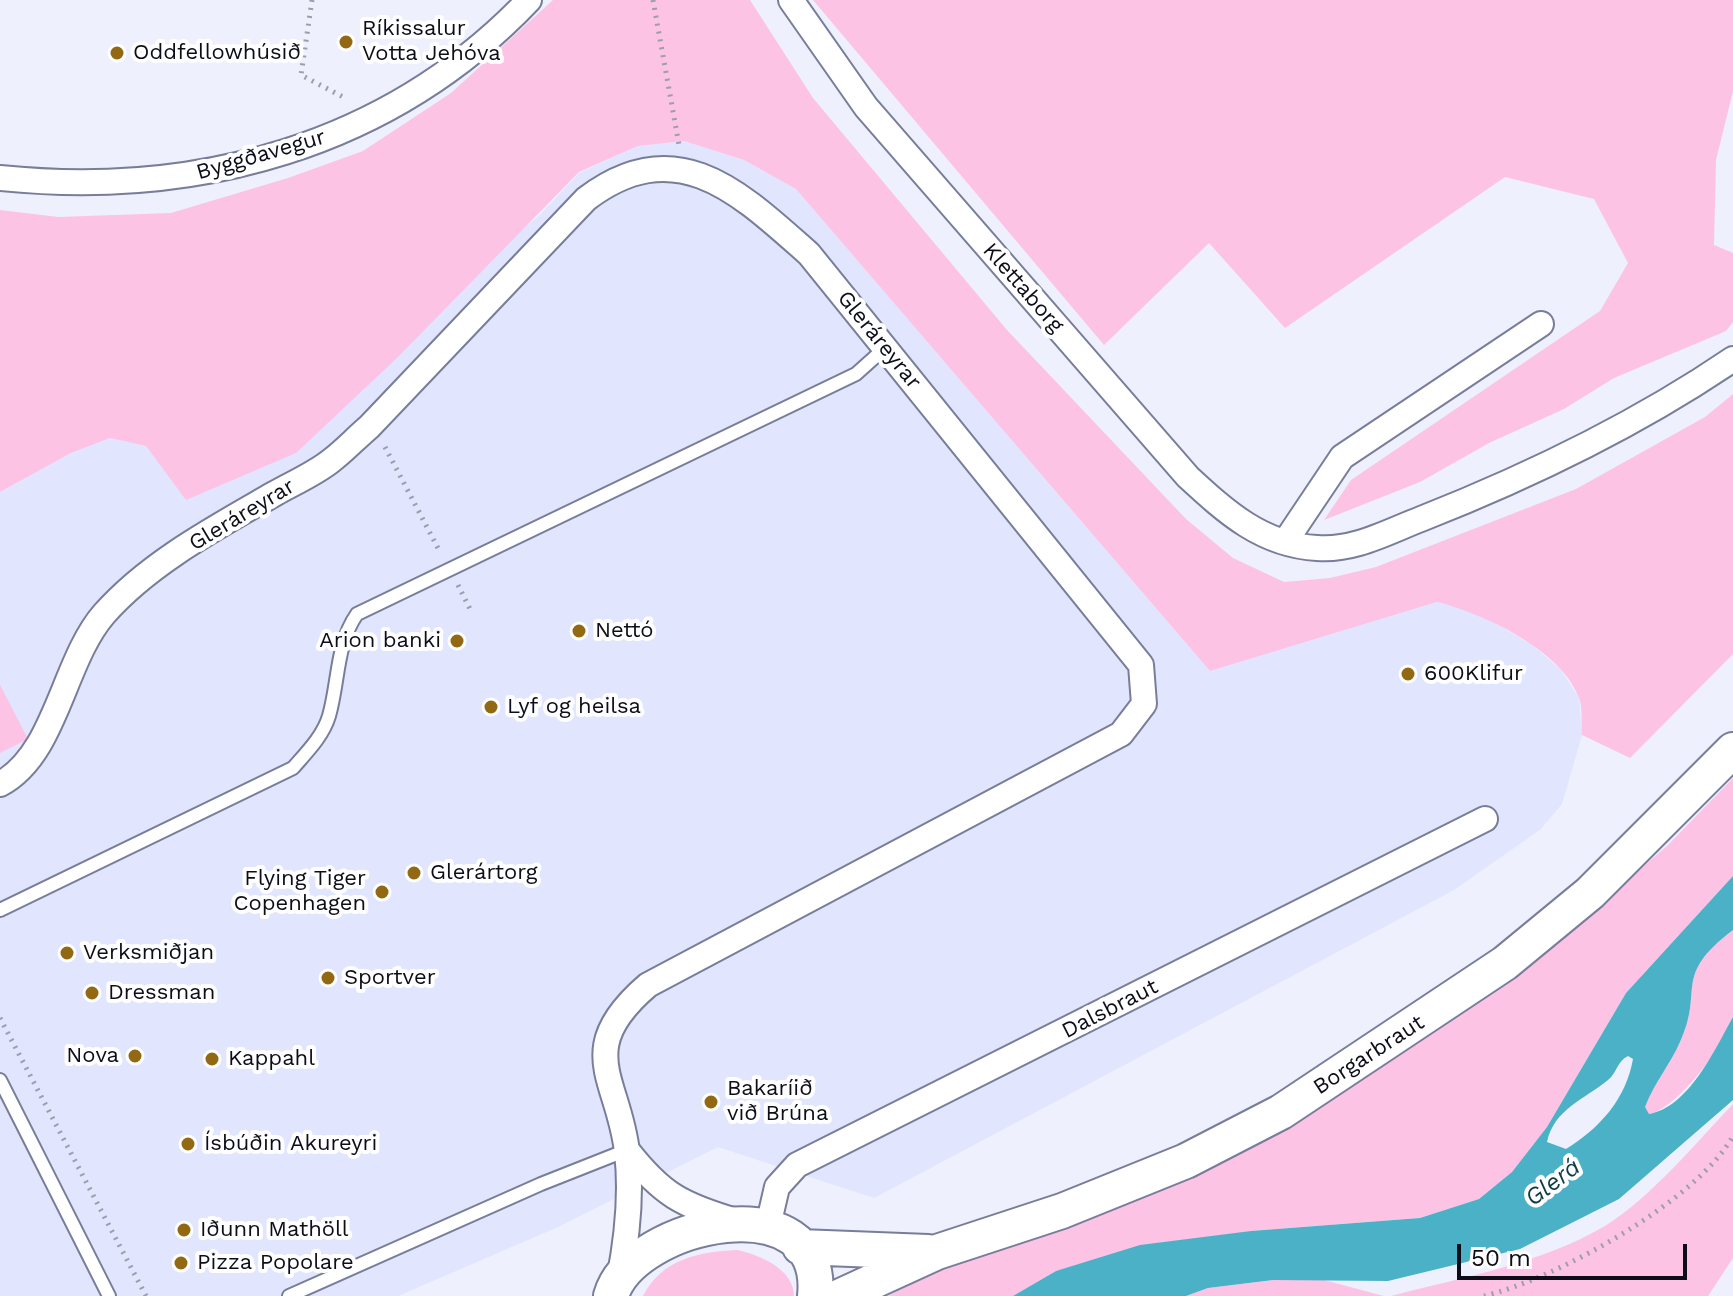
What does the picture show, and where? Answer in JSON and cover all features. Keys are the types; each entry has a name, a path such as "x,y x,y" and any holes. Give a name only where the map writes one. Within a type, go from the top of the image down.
{"street":[{"name":"Byggðavegur","path":"0,178 95,184 143,182 190,176 283,154 371,117 421,88 493,34 529,0"},
{"name":"Klettaborg","path":"791,0 866,107 1188,477 1237,522 1285,542 1316,548 1347,548 1497,489 1666,404 1733,359"},
{"name":"Gleráreyrar","path":"0,784 24,765 38,744 83,640 106,612 147,575 213,529 330,462 428,366 547,236 586,199 612,182 660,168 698,173 730,188 809,254 1141,665 1144,704 1121,734 662,977 629,1001 616,1020 606,1045 605,1075 627,1150 628,1220 615,1289"},
{"path":"1285,542 1342,457 1541,324"},
{"name":"Borgarbraut","path":"841,1296 937,1252 1062,1211 1186,1161 1281,1112 1505,963 1590,893 1733,750"},
{"name":"Dalsbraut","path":"755,1224 777,1187 797,1165 1485,819"},
{"name":"Gleráreyrar","path":"627,1150 645,1174 688,1207 755,1224"},
{"path":"615,1289 649,1253 674,1238 755,1224 788,1235 812,1261 816,1279 815,1296"},
{"name":"Borgarbraut","path":"800,1247 937,1252"}],"lane":[{"path":"0,910 293,768 320,735 329,717 345,632 357,614 856,374 885,348"},
{"path":"0,1080 109,1296"},
{"path":"289,1296 541,1184 627,1150"}],"path":[{"path":"312,0 301,75 349,100"},
{"path":"653,0 679,147"},
{"path":"386,448 470,609"},
{"path":"0,1018 146,1296"},
{"path":"1484,1296 1551,1273 1621,1233 1681,1193 1723,1154 1733,1136"}],"shaded area":[{"path":"553,0 750,0 813,98 1007,330 1186,519 1233,558 1284,582 1330,578 1376,567 1576,489 1705,417 1733,394 1733,654 1630,758 1582,735 1579,698 1556,664 1538,649 1476,615 1437,602 1210,671 796,189 744,160 684,141 638,146 579,172 398,357 296,453 186,500 146,446 110,438 71,453 0,492 0,210 58,217 171,213 288,178 363,151 451,93"},
{"path":"813,0 1733,0 1733,91 1716,160 1714,245 1733,253 1733,322 1726,331 1614,378 1564,409 1489,443 1420,482 1324,520 1351,480 1600,311 1628,263 1594,199 1505,177 1285,328 1209,243 1104,345"},
{"path":"684,141 744,160 796,189 1210,671 1437,602 1473,611 1531,644 1561,670 1579,698 1582,735 1562,804 1541,829 1454,890 874,1198 718,1147 558,1227 398,1296 0,1296 0,492 71,453 110,438 146,446 186,499 540,215 579,173 638,146"},
{"path":"0,685 28,739 0,753"},
{"path":"1733,778 1733,876 1626,993 1547,1127 1512,1172 1479,1199 1420,1218 1251,1231 1056,1271 1013,1296 888,1296 961,1258 1082,1218 1539,957 1668,845"},
{"path":"1733,930 1733,1017 1728,1029 1710,1059 1686,1088 1673,1101 1649,1114 1644,1107 1687,1024 1696,972 1714,946"},
{"path":"1733,1104 1733,1258 1708,1296 1391,1296 1528,1260 1605,1226 1655,1186"},
{"path":"737,1250 765,1260 782,1271 792,1286 794,1296 643,1296 660,1273 682,1260"},
{"path":"1273,1280 1324,1280 1384,1296 1186,1296 1208,1288"}],"water":[{"name":"Glerá","path":"1733,876 1733,930 1714,946 1696,972 1687,1024 1645,1107 1649,1114 1663,1109 1688,1089 1709,1060 1733,1017 1733,1100 1619,1199 1520,1249 1388,1281 1273,1280 1208,1288 1186,1296 1013,1296 1056,1271 1140,1245 1251,1231 1420,1218 1479,1199 1512,1172 1547,1127 1626,993","holes":["1628,1056 1633,1059 1618,1100 1590,1132 1566,1149 1547,1142 1563,1113 1608,1080 1624,1058"]}],"place":[{"name":"Ríkissalur Votta Jehóva","path":"346,42"},
{"name":"Oddfellowhúsið","path":"117,53"},
{"name":"Nettó","path":"579,631"},
{"name":"Arion banki","path":"457,641"},
{"name":"600Klifur","path":"1408,674"},
{"name":"Lyf og heilsa","path":"491,707"},
{"name":"Glerártorg","path":"414,873"},
{"name":"Flying Tiger Copenhagen","path":"382,892"},
{"name":"Verksmiðjan","path":"67,953"},
{"name":"Sportver","path":"328,978"},
{"name":"Dressman","path":"92,993"},
{"name":"Nova","path":"135,1056"},
{"name":"Kappahl","path":"212,1059"},
{"name":"Bakaríið við Brúna","path":"711,1102"},
{"name":"Ísbúðin Akureyri","path":"188,1144"},
{"name":"Iðunn Mathöll","path":"184,1230"},
{"name":"Pizza Popolare","path":"181,1263"}]}
